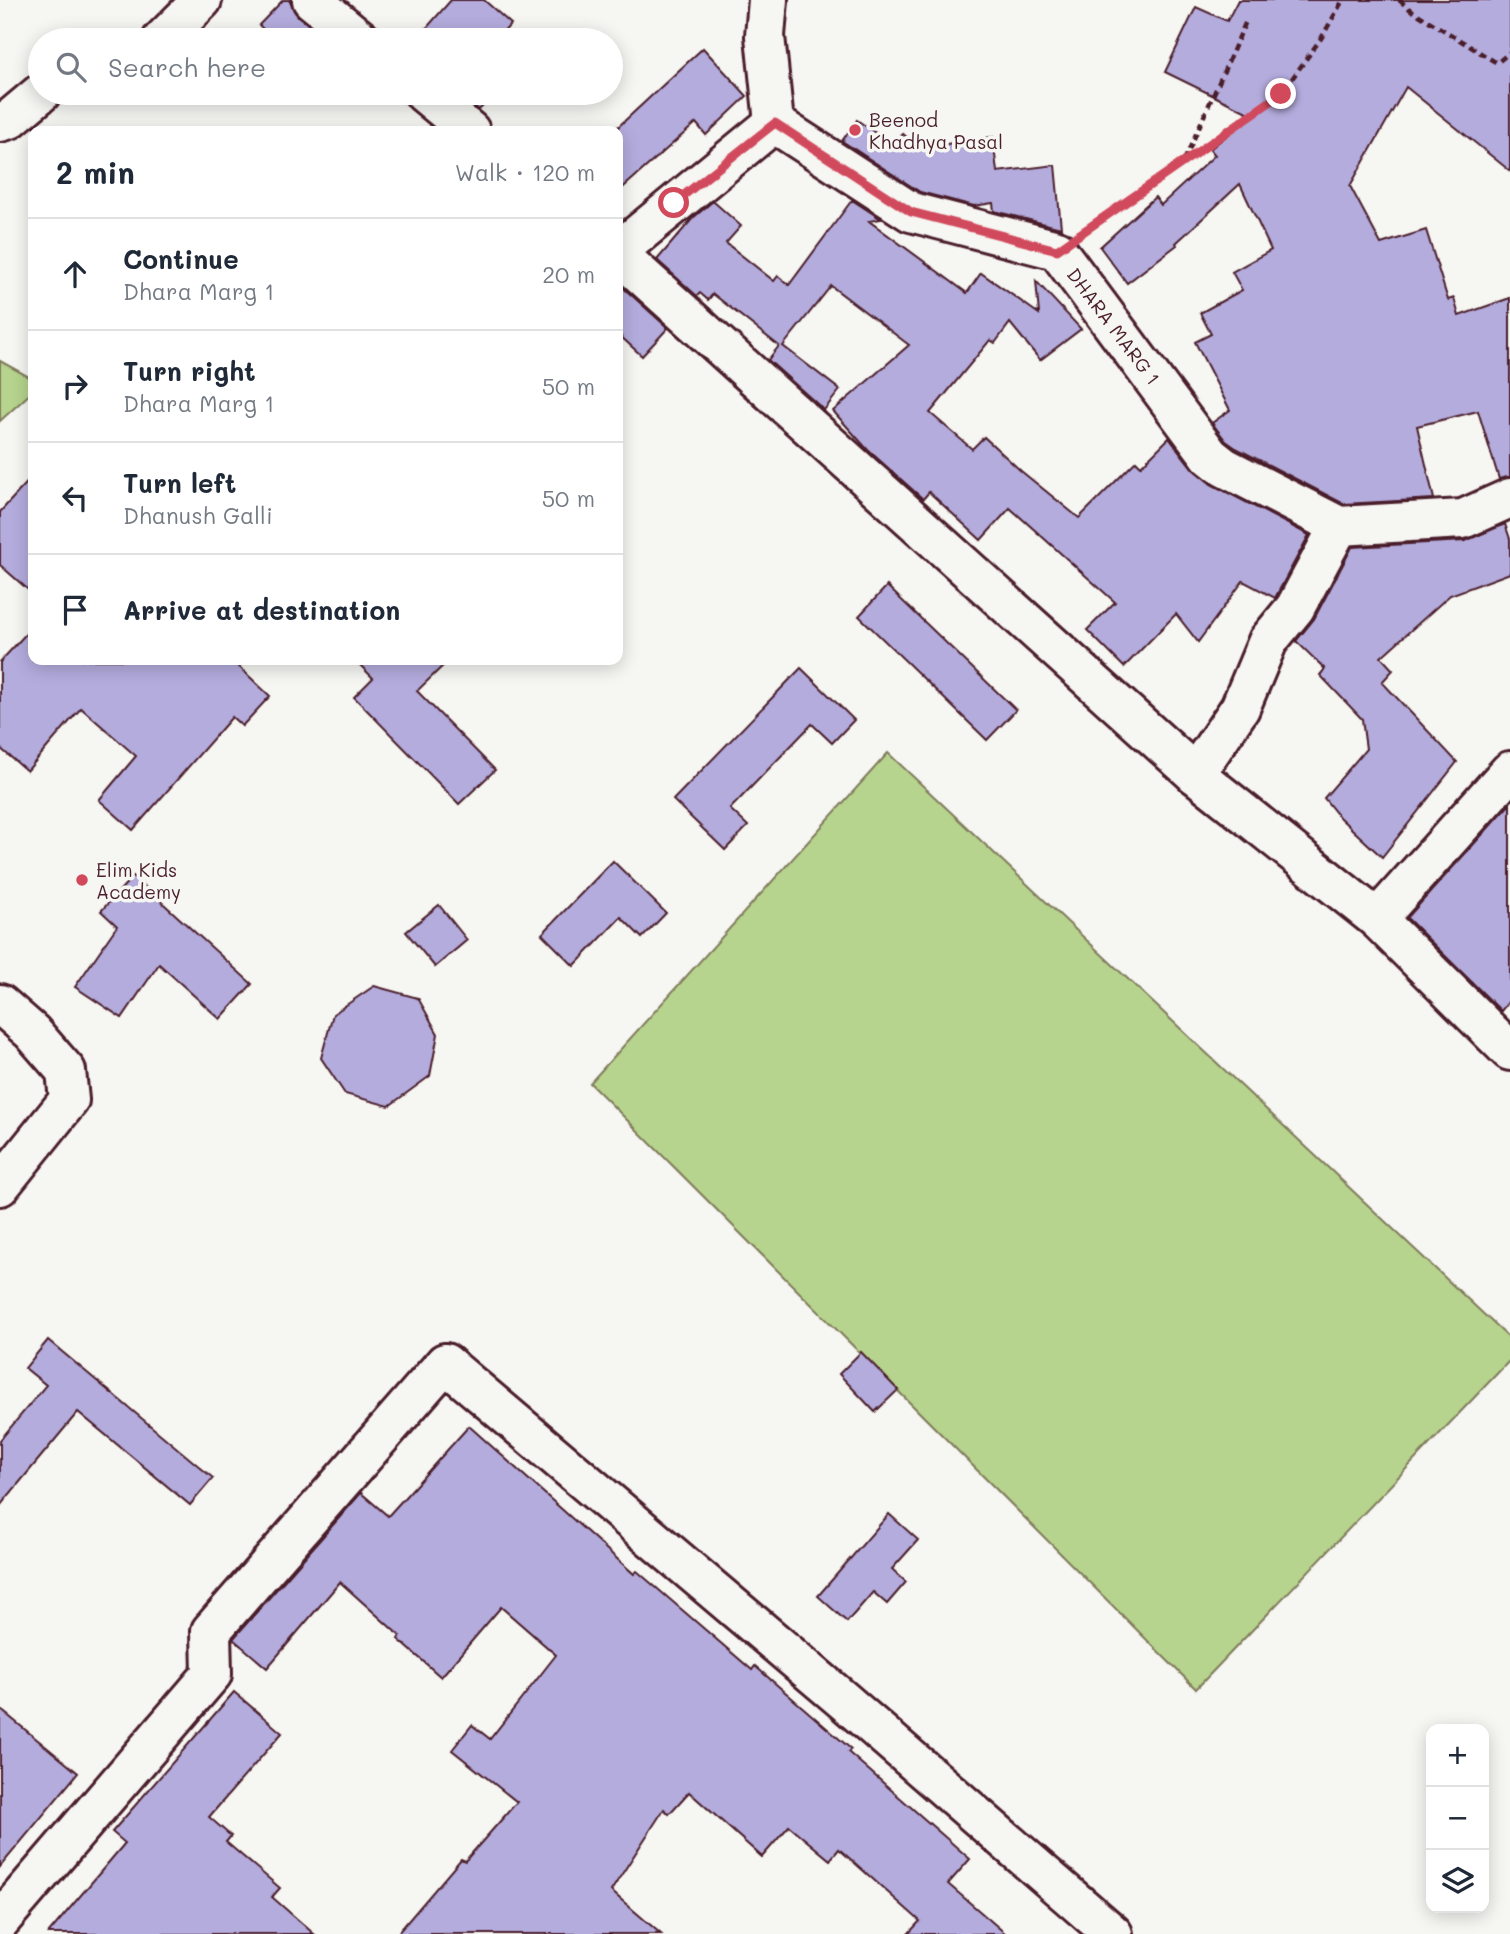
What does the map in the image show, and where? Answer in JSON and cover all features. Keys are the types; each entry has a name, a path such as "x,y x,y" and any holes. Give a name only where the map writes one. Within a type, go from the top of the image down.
{"street":[{"path":"174,28 202,0"},
{"path":"312,0 346,28"},
{"path":"623,249 775,123 765,36 768,0"},
{"path":"0,122 10,119 28,104"},
{"path":"439,105 464,126"},
{"name":"DHARA MARG 1","path":"775,123 911,212 1057,250 1210,456 1224,467 1339,526"},
{"path":"623,258 1195,774 1377,919 1504,1034"},
{"path":"1195,774 1240,708 1268,641 1295,608 1339,526 1463,519 1510,498"},
{"path":"1377,919 1510,771"},
{"path":"0,1004 32,1032 66,1071 69,1100 0,1186"},
{"path":"0,1921 212,1674 211,1631 445,1363 833,1691 1113,1934"}],"path":[{"path":"1057,250 1281,94 1322,37 1343,0"},
{"path":"1399,0 1497,63 1510,52"},
{"path":"1184,161 1247,19"}],"green space":[{"path":"0,361 28,376 28,396 0,421"},
{"path":"888,753 1510,1339 1510,1360 1196,1689 590,1083"}],"building":[{"path":"283,0 289,0 298,16 312,28 262,28 259,25"},
{"path":"451,0 484,0 511,24 507,28 426,28"},
{"path":"1238,0 1510,0 1510,171 1406,87 1350,186 1381,244 1426,230 1448,300 1454,298 1459,316 1510,298 1510,477 1499,479 1478,411 1417,426 1434,499 1344,504 1226,441 1212,423 1230,410 1195,342 1211,334 1200,313 1242,290 1232,272 1271,250 1240,184 1176,243 1177,245 1127,283 1100,247 1155,197 1161,205 1215,155 1210,149 1251,114 1165,72 1196,7 1227,21"},
{"path":"703,48 747,96 706,135 696,123 623,188 623,126 619,126"},
{"path":"857,120 893,145 903,134 920,148 993,137 997,172 1055,165 1061,228 994,211 993,203 974,206 920,192 842,141"},
{"path":"852,200 881,219 869,221 967,293 981,273 1039,314 1036,281 1081,329 1040,360 1010,323 995,343 990,340 930,413 972,449 984,437 1079,518 1136,461 1141,466 1169,438 1193,469 1211,484 1309,535 1275,598 1243,581 1198,642 1176,614 1124,667 1087,630 1115,602 1010,508 981,540 929,492 923,499 868,450 833,411 909,345 831,286 783,346 840,390 824,410 768,360 779,346 713,294 708,300 700,293 697,296 657,260 693,218 713,201 741,226 726,243 774,281 778,276 789,285"},
{"path":"623,288 668,328 642,356 623,339"},
{"path":"28,481 28,590 0,565 0,512"},
{"path":"1505,524 1510,539 1510,573 1450,595 1381,657 1393,670 1382,682 1457,762 1382,857 1340,818 1324,798 1366,749 1362,719 1320,675 1325,669 1296,641 1314,619 1352,547 1465,541"},
{"path":"887,586 1016,710 987,740 859,616"},
{"path":"28,631 28,665 237,665 270,696 242,726 232,717 133,830 99,800 136,756 81,708 27,771 0,748 0,662"},
{"path":"360,665 444,665 417,691 495,770 459,804 354,697 373,678"},
{"path":"801,668 854,720 832,743 812,724 730,809 748,826 725,850 673,800"},
{"path":"1510,804 1510,1000 1501,1011 1407,918"},
{"path":"613,861 666,913 642,938 621,917 574,966 542,934"},
{"path":"133,876 252,984 220,1019 159,964 122,1018 75,987 117,926 101,911"},
{"path":"439,905 467,940 435,967 406,932"},
{"path":"374,986 418,998 438,1034 430,1076 389,1106 345,1094 321,1058 333,1014"},
{"path":"48,1340 213,1478 190,1505 78,1412 0,1506 0,1440 46,1385 25,1368"},
{"path":"861,1352 898,1390 875,1412 839,1374"},
{"path":"469,1426 634,1574 637,1571 752,1670 755,1666 851,1749 848,1752 970,1859 948,1884 1006,1934 908,1934 920,1921 839,1849 830,1860 789,1826 762,1857 689,1792 669,1814 664,1809 611,1891 661,1934 397,1934 461,1859 465,1861 517,1802 452,1750 472,1725 490,1739 556,1655 501,1607 441,1677 340,1582 267,1668 233,1639 361,1493 388,1516"},
{"path":"889,1514 918,1540 892,1569 906,1582 887,1604 873,1592 847,1622 818,1596"},
{"path":"234,1692 282,1733 209,1817 231,1836 226,1842 280,1888 272,1897 314,1934 48,1934 125,1843 112,1832"},
{"path":"0,1709 78,1773 0,1867"}],"place":[{"name":"Beenod Khadhya Pasal","path":"855,130"},
{"name":"Elim Kids Academy","path":"82,880"}],"route":[{"path":"674,203 775,123 911,212 1057,250 1281,94"}]}
